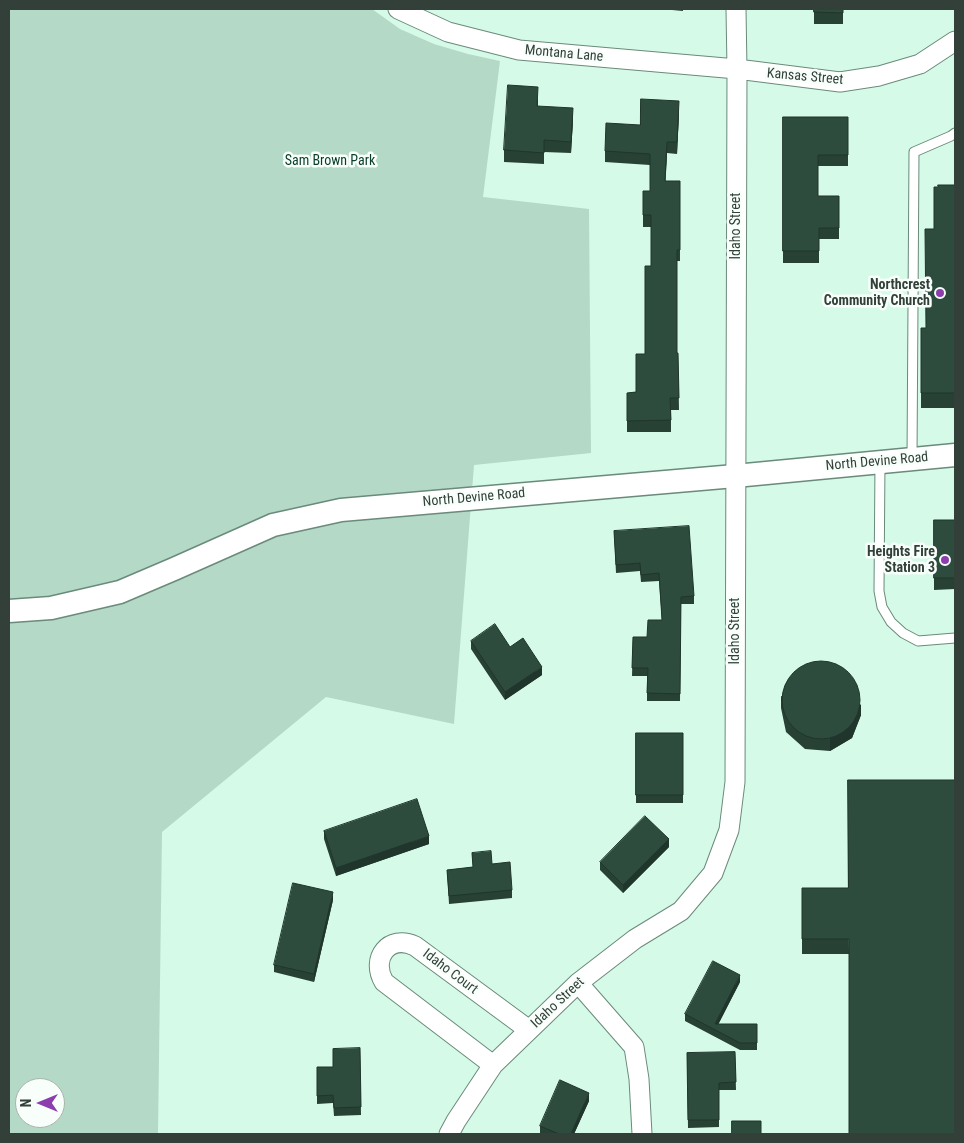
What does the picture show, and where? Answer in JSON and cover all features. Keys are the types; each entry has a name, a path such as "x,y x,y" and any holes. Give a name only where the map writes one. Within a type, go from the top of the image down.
{"street":[{"name":"Montana Lane","path":"398,9 448,32 519,50 737,70"},
{"name":"Idaho Street","path":"449,1134 493,1065 529,1030 578,983 635,939 681,911 713,873 729,830 735,782 736,9"},
{"name":"Kansas Street","path":"737,70 840,82 879,76 920,64 955,41"},
{"name":"North Devine Road","path":"9,611 51,608 120,592 273,525 341,510 955,455"},
{"name":"Idaho Court","path":"493,1065 384,982 380,975 379,960 387,948 401,942 416,946 529,1030"},
{"path":"578,983 634,1047 639,1079 642,1134"}],"lane":[{"path":"912,459 914,152 951,136 955,132"},
{"path":"880,462 879,591 882,607 891,622 903,633 918,640 955,638"}],"green space":[{"name":"Sam Brown Park","path":"9,9 372,9 400,29 434,44 500,61 483,197 589,209 591,453 474,465 454,724 326,697 162,832 158,1134 9,1134"}],"building":[{"path":"814,9 843,9 843,13 814,12"},
{"path":"508,85 538,87 537,106 573,108 571,142 544,140 544,153 504,150"},
{"path":"641,99 679,101 677,142 667,142 665,181 680,181 680,250 677,250 679,398 670,398 671,420 627,421 627,393 636,392 636,354 645,354 645,266 651,266 651,215 643,215 643,191 650,191 650,154 605,151 606,123 640,125"},
{"path":"783,117 848,117 848,155 818,155 818,196 839,196 839,228 819,228 819,251 783,251"},
{"name":"Northcrest Community Church","path":"938,185 955,185 955,393 921,393 921,328 926,328 925,229 934,229 934,187 938,187"},
{"name":"Heights Fire Station 3","path":"934,520 955,520 955,578 934,578"},
{"path":"689,526 694,596 681,597 680,694 647,693 648,668 632,668 633,637 647,637 648,620 662,620 659,573 641,575 640,563 616,565 614,531"},
{"path":"495,624 510,647 523,638 542,667 505,692 471,641"},
{"path":"821,661 836,664 849,672 857,685 860,700 857,715 849,728 836,736 821,739 806,736 793,728 785,715 782,700 785,685 793,672 806,664"},
{"path":"636,733 683,733 683,795 636,795"},
{"path":"848,780 955,780 955,1134 849,1134 849,939 802,939 802,888 848,888"},
{"path":"417,799 429,836 336,868 324,831"},
{"path":"645,816 669,839 623,885 600,862"},
{"path":"491,851 492,864 510,862 512,890 449,896 447,870 473,867 472,853"},
{"path":"293,883 333,892 314,974 274,965"},
{"path":"713,961 740,975 715,1024 757,1024 757,1043 740,1043 685,1014"},
{"path":"360,1048 361,1107 334,1108 333,1095 317,1096 317,1067 333,1067 333,1049"},
{"path":"735,1052 736,1082 719,1083 719,1120 688,1120 687,1053"},
{"path":"560,1080 589,1093 571,1134 559,1134 540,1126"},
{"path":"732,1121 761,1121 761,1134 732,1134"}],"place":[{"name":"Northcrest Community Church","path":"940,293"},
{"name":"Heights Fire Station 3","path":"945,560"}]}
